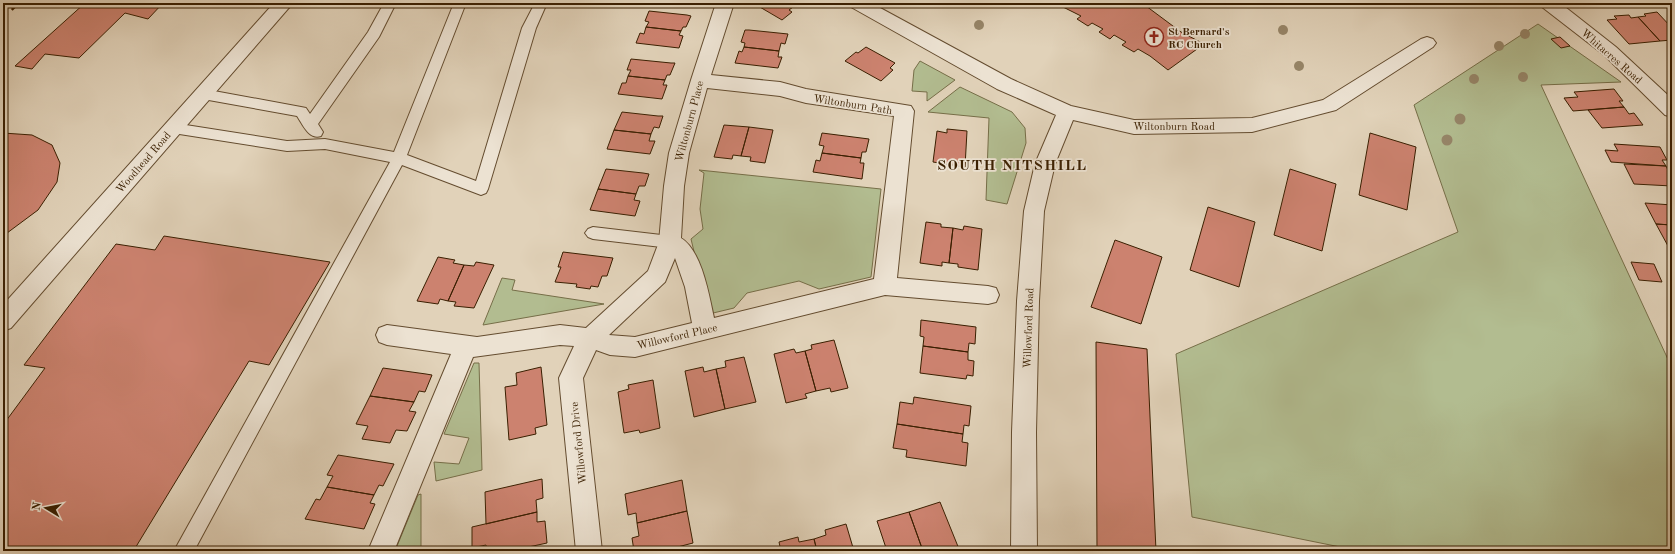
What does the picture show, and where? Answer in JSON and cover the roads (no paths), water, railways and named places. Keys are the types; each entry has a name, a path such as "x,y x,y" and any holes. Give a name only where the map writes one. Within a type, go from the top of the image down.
{"street":[{"name":"Woodhead Road","path":"3,321 284,3"},
{"name":"Wiltonburn Place","path":"590,338 657,276 670,242 674,186 679,153 700,80 725,3"},
{"name":"Wiltonburn Road","path":"857,3 1004,84 1067,112 1134,127 1252,125 1329,105 1428,43"},
{"name":"Whitacres Road","path":"1552,3 1610,51 1672,110"},
{"name":"Wiltonburn Path","path":"700,80 780,89 806,96 904,111 885,286"},
{"name":"Willowford Road","path":"1024,551 1024,424 1028,301 1034,211 1046,164 1067,112"},
{"path":"670,242 684,253 696,287 705,330"},
{"name":"Willowford Place","path":"387,335 476,347 560,335 590,338 610,345 636,347 885,286 988,295"},
{"name":"Willowford Drive","path":"589,551 571,378 590,338"},
{"path":"381,551 466,346"}],"lane":[{"path":"310,125 374,34 390,3"},
{"path":"184,551 399,158 460,3"},
{"path":"173,128 287,146 325,144 399,158 481,189 529,28 541,3"},
{"path":"203,94 301,112 325,144"},
{"path":"593,233 670,242"}],"railway":[{"path":"3,18 19,3"}],"place":[{"name":"St Bernard's RC Church","path":"1154,37"}],"district":[{"name":"SOUTH NITSHILL","path":"1012,165"}]}
